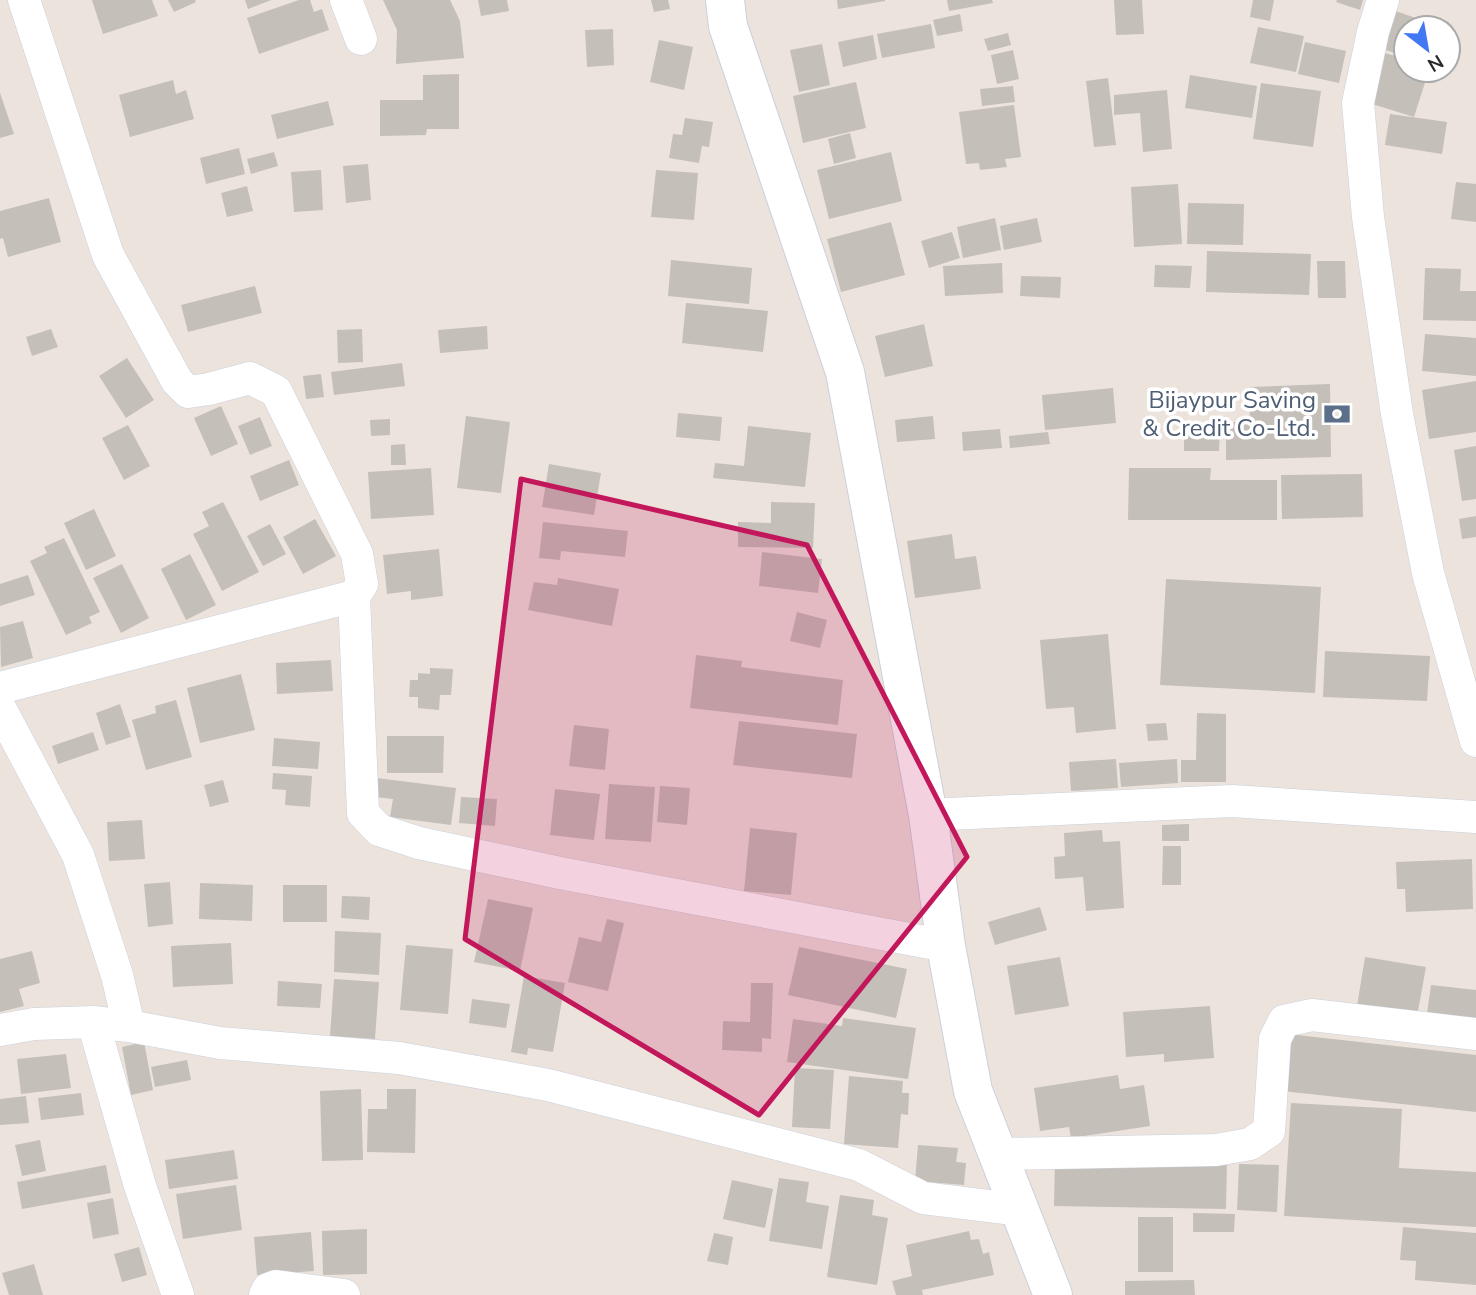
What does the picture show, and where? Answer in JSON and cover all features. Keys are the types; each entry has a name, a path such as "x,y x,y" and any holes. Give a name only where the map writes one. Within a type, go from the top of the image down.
{"street":[{"path":"23,0 108,255 177,381 188,392 250,378 276,391 357,554 362,584 354,596 363,813 379,830 419,843 560,873 946,946"},
{"path":"346,0 361,39"},
{"path":"725,0 728,26 845,372 928,815 946,946 973,1091 1053,1295"},
{"path":"1383,0 1373,32 1358,103 1368,217 1397,414 1428,573 1476,741"},
{"path":"0,688 354,596"},
{"path":"0,708 78,855 117,975 129,1026"},
{"path":"928,815 1232,801 1476,817"},
{"path":"997,1154 1216,1150 1250,1144 1269,1131 1275,1039 1284,1021 1312,1015 1476,1034"},
{"path":"93,1022 140,1186 178,1295"},
{"path":"0,1030 34,1024 93,1022 220,1043 399,1058 548,1085 859,1165 923,1198 1021,1210"},
{"path":"265,1295 268,1289 276,1286 344,1295"}],"highlighted area":[{"path":"521,479 807,545 967,857 759,1115 465,939"}],"building":[{"path":"92,0 152,0 158,16 103,34"},
{"path":"168,0 195,0 196,2 174,12"},
{"path":"245,0 271,0 248,9"},
{"path":"299,0 310,0 314,12 322,9 329,30 259,54 247,18"},
{"path":"383,0 450,0 460,21 464,58 396,64 397,30"},
{"path":"478,0 507,0 509,11 481,16"},
{"path":"651,0 668,0 670,9 654,12"},
{"path":"837,0 885,0 885,1 838,9"},
{"path":"947,0 992,0 993,3 949,11"},
{"path":"1114,0 1142,0 1144,34 1116,35"},
{"path":"1253,0 1274,0 1270,21 1250,17"},
{"path":"1363,0 1360,10 1336,2"},
{"path":"1390,9 1404,14 1392,14 1392,52 1377,47"},
{"path":"960,14 963,31 937,36 933,20"},
{"path":"931,24 935,48 882,58 877,34"},
{"path":"1258,27 1304,36 1296,72 1250,63"},
{"path":"613,29 614,65 587,67 585,30"},
{"path":"1008,33 1011,45 988,51 984,39"},
{"path":"873,35 877,59 843,67 838,42"},
{"path":"659,40 693,47 684,90 650,82"},
{"path":"1305,42 1346,51 1339,83 1298,74"},
{"path":"822,44 830,85 799,92 790,50"},
{"path":"1013,50 1019,79 997,84 991,55"},
{"path":"1385,53 1392,55 1392,84 1425,84 1414,117 1369,103"},
{"path":"459,74 459,129 427,129 426,135 380,136 380,100 423,100 423,75"},
{"path":"1190,75 1257,86 1252,118 1185,108"},
{"path":"1108,78 1116,145 1094,147 1086,81"},
{"path":"173,80 176,94 186,90 194,119 130,137 119,95"},
{"path":"856,82 866,128 803,143 793,96"},
{"path":"1261,83 1321,91 1313,147 1253,139"},
{"path":"1013,86 1015,102 982,106 980,89"},
{"path":"1167,90 1172,149 1143,152 1140,113 1114,115 1114,95"},
{"path":"0,93 14,134 0,138"},
{"path":"328,101 334,125 277,139 271,115"},
{"path":"1014,105 1021,157 1005,159 1007,167 980,170 979,163 966,164 959,112"},
{"path":"1390,114 1447,122 1442,154 1385,145"},
{"path":"685,118 713,122 709,147 702,146 699,163 669,158 673,134 682,135"},
{"path":"850,133 856,158 834,164 828,139"},
{"path":"239,148 245,174 206,184 200,158"},
{"path":"274,152 278,166 251,174 247,159"},
{"path":"891,152 902,201 829,219 817,170"},
{"path":"368,164 371,200 346,203 343,166"},
{"path":"321,170 323,210 294,212 291,172"},
{"path":"656,170 698,173 694,220 651,217"},
{"path":"1456,182 1476,184 1476,222 1451,219"},
{"path":"1178,184 1182,244 1134,247 1131,187"},
{"path":"247,186 253,211 227,217 221,193"},
{"path":"49,198 61,242 8,257 3,238 0,239 0,211"},
{"path":"1188,203 1244,204 1243,245 1187,244"},
{"path":"995,218 1001,250 963,258 957,227"},
{"path":"1037,218 1042,242 1004,250 1000,226"},
{"path":"891,222 905,275 841,292 827,239"},
{"path":"952,232 960,258 929,268 921,241"},
{"path":"1207,251 1311,254 1309,295 1206,292"},
{"path":"671,260 752,268 749,304 668,296"},
{"path":"1317,261 1345,261 1346,298 1318,298"},
{"path":"1002,263 1003,293 945,296 943,266"},
{"path":"1155,265 1192,266 1190,288 1154,287"},
{"path":"1425,268 1461,269 1460,291 1476,291 1476,321 1423,320"},
{"path":"1021,276 1061,277 1060,298 1020,296"},
{"path":"255,286 262,313 188,332 181,305"},
{"path":"686,303 768,311 763,352 682,343"},
{"path":"924,324 933,366 885,377 875,336"},
{"path":"487,326 488,349 440,353 438,330"},
{"path":"51,329 58,347 32,356 26,337"},
{"path":"362,329 363,362 338,363 337,330"},
{"path":"1425,334 1476,338 1476,376 1422,371"},
{"path":"127,358 154,400 126,418 99,376"},
{"path":"402,363 405,386 334,395 331,372"},
{"path":"321,374 324,397 306,399 303,376"},
{"path":"1476,381 1476,432 1429,439 1422,390"},
{"path":"1330,384 1331,457 1226,460 1226,422 1250,422 1249,387"},
{"path":"1113,388 1116,423 1045,430 1042,395"},
{"path":"221,406 238,444 211,456 194,418"},
{"path":"678,413 722,417 720,441 676,437"},
{"path":"466,416 510,422 501,493 457,488"},
{"path":"933,416 935,439 897,442 895,420"},
{"path":"260,417 272,446 250,455 238,426"},
{"path":"390,419 390,435 371,436 370,420"},
{"path":"128,425 150,466 124,480 102,438"},
{"path":"748,426 811,433 805,487 713,478 715,463 744,466"},
{"path":"1000,429 1002,448 963,451 962,432"},
{"path":"1184,430 1220,430 1219,451 1184,451"},
{"path":"1048,432 1050,444 1010,448 1009,436"},
{"path":"405,444 406,465 391,465 391,445"},
{"path":"1476,446 1476,499 1462,501 1454,450"},
{"path":"289,460 299,485 260,501 250,476"},
{"path":"549,464 601,473 594,515 542,507"},
{"path":"431,468 434,515 371,519 368,472"},
{"path":"1129,468 1211,468 1210,480 1277,480 1277,520 1128,520"},
{"path":"1362,474 1363,517 1282,519 1281,475"},
{"path":"223,502 259,572 222,591 193,534 209,526 202,512"},
{"path":"771,502 815,503 813,548 738,547 738,522 771,523"},
{"path":"94,509 116,556 86,570 64,523"},
{"path":"1476,516 1476,537 1462,539 1459,519"},
{"path":"315,519 336,556 303,574 283,537"},
{"path":"543,522 628,531 625,557 561,551 560,560 539,558"},
{"path":"270,524 286,554 263,566 247,536"},
{"path":"952,534 955,559 976,556 981,589 915,598 907,541"},
{"path":"64,538 100,612 89,617 92,623 66,635 30,561 47,553 44,547"},
{"path":"439,549 443,596 411,600 411,591 387,594 383,555"},
{"path":"762,552 822,559 818,593 759,586"},
{"path":"190,554 216,605 186,620 161,569"},
{"path":"122,564 149,618 121,633 93,578"},
{"path":"28,575 35,595 0,606 0,584"},
{"path":"558,578 619,589 612,626 528,610 534,582 557,585"},
{"path":"1166,579 1321,587 1315,693 1160,685"},
{"path":"797,612 827,620 820,648 790,641"},
{"path":"23,621 33,658 1,667 0,627"},
{"path":"1108,634 1116,729 1076,733 1074,707 1046,709 1040,640"},
{"path":"1325,651 1430,656 1427,701 1323,697"},
{"path":"696,655 742,661 741,667 843,680 838,725 690,708"},
{"path":"331,660 333,691 277,694 276,663"},
{"path":"430,668 453,669 451,695 440,695 439,710 418,708 418,697 409,697 410,680 418,680 418,673 430,674"},
{"path":"241,674 255,730 200,743 187,688"},
{"path":"176,700 192,757 146,770 132,720 156,713 155,706"},
{"path":"120,704 131,737 106,745 96,713"},
{"path":"1197,713 1226,714 1226,782 1181,782 1181,760 1196,760"},
{"path":"739,721 857,734 852,778 733,765"},
{"path":"1166,723 1168,740 1148,741 1146,724"},
{"path":"574,725 609,729 605,770 569,766"},
{"path":"93,732 99,750 58,764 52,746"},
{"path":"387,736 444,736 443,773 387,773"},
{"path":"274,738 320,742 318,769 272,766"},
{"path":"1116,759 1118,788 1071,791 1069,762"},
{"path":"1177,759 1178,783 1121,787 1119,763"},
{"path":"273,773 312,776 310,807 285,805 286,790 272,789"},
{"path":"377,778 456,788 451,825 390,817 393,799 375,797"},
{"path":"223,780 229,802 210,807 204,785"},
{"path":"609,784 655,787 651,842 605,839"},
{"path":"660,786 690,788 687,825 657,822"},
{"path":"555,789 600,794 594,840 550,835"},
{"path":"461,797 497,799 495,826 459,823"},
{"path":"142,820 145,859 109,861 107,822"},
{"path":"1189,824 1189,841 1162,841 1162,825"},
{"path":"750,828 797,833 791,895 744,891"},
{"path":"1102,830 1103,842 1120,841 1124,908 1086,911 1083,877 1055,879 1054,857 1065,856 1064,833"},
{"path":"1163,846 1181,846 1181,885 1162,885"},
{"path":"1472,859 1473,909 1406,912 1405,889 1397,889 1396,862"},
{"path":"170,882 173,924 148,927 144,884"},
{"path":"200,883 253,885 252,921 199,919"},
{"path":"283,885 327,885 327,922 283,922"},
{"path":"342,896 370,897 369,920 341,918"},
{"path":"488,899 533,908 520,971 474,962"},
{"path":"1040,907 1047,930 995,945 988,922"},
{"path":"607,919 624,923 608,991 568,982 579,937 601,942"},
{"path":"335,931 381,933 379,975 334,972"},
{"path":"231,943 233,984 173,987 171,946"},
{"path":"406,945 453,949 448,1014 400,1010"},
{"path":"799,947 907,969 896,1018 788,995"},
{"path":"32,951 40,983 19,989 24,1006 0,1012 0,959"},
{"path":"1060,957 1069,1006 1015,1015 1007,966"},
{"path":"1365,957 1426,967 1416,1022 1356,1012"},
{"path":"524,976 565,983 553,1052 528,1048 527,1055 511,1052"},
{"path":"334,979 379,982 375,1039 330,1036"},
{"path":"278,981 322,984 320,1008 277,1006"},
{"path":"751,983 773,983 771,1039 762,1038 762,1052 722,1050 723,1021 750,1022"},
{"path":"1431,985 1476,990 1476,1028 1426,1021"},
{"path":"472,999 510,1004 506,1028 469,1023"},
{"path":"1210,1006 1214,1058 1164,1062 1164,1054 1126,1057 1123,1012"},
{"path":"843,1018 916,1028 908,1079 787,1062 793,1019 842,1026"},
{"path":"1288,1034 1476,1055 1476,1112 1282,1091"},
{"path":"144,1042 153,1090 131,1095 122,1047"},
{"path":"66,1054 71,1088 21,1094 17,1059"},
{"path":"187,1060 191,1080 155,1087 151,1067"},
{"path":"795,1068 834,1070 830,1129 792,1127"},
{"path":"1118,1075 1120,1089 1144,1085 1150,1126 1071,1138 1069,1127 1040,1131 1034,1088"},
{"path":"849,1076 903,1081 902,1093 909,1093 908,1115 901,1114 898,1148 844,1144"},
{"path":"361,1089 363,1160 322,1161 320,1091"},
{"path":"387,1089 416,1089 415,1153 367,1152 368,1109 387,1109"},
{"path":"81,1093 84,1115 41,1120 38,1098"},
{"path":"26,1096 29,1123 0,1125 0,1099"},
{"path":"1291,1103 1402,1109 1399,1168 1476,1172 1476,1227 1284,1216"},
{"path":"40,1140 46,1171 22,1176 15,1145"},
{"path":"918,1145 958,1148 956,1162 966,1163 964,1185 915,1181"},
{"path":"234,1150 238,1179 169,1189 165,1160"},
{"path":"1055,1158 1227,1160 1226,1209 1054,1206"},
{"path":"1239,1164 1279,1165 1277,1212 1237,1210"},
{"path":"106,1165 111,1193 22,1209 17,1182"},
{"path":"779,1178 809,1182 806,1202 829,1206 822,1249 769,1241"},
{"path":"732,1180 773,1189 765,1228 723,1219"},
{"path":"236,1185 242,1230 183,1239 176,1194"},
{"path":"840,1195 874,1200 872,1215 888,1218 877,1285 827,1277"},
{"path":"113,1198 119,1234 93,1239 87,1203"},
{"path":"1193,1213 1235,1214 1234,1232 1193,1232"},
{"path":"1138,1217 1173,1217 1173,1272 1138,1272"},
{"path":"1403,1227 1476,1233 1476,1285 1415,1280 1416,1261 1400,1260"},
{"path":"367,1229 367,1274 323,1275 322,1231"},
{"path":"969,1231 971,1240 979,1239 983,1254 989,1252 994,1275 922,1290 923,1295 896,1295 892,1281 912,1276 906,1245"},
{"path":"311,1232 314,1271 257,1275 254,1237"},
{"path":"714,1233 733,1237 728,1265 707,1261"},
{"path":"139,1247 147,1275 122,1282 114,1254"},
{"path":"34,1264 43,1295 9,1295 2,1273"},
{"path":"1194,1280 1195,1295 1125,1295 1125,1281"}],"place":[{"name":"Bijaypur Saving & Credit Co-Ltd.","path":"1337,414"}]}
